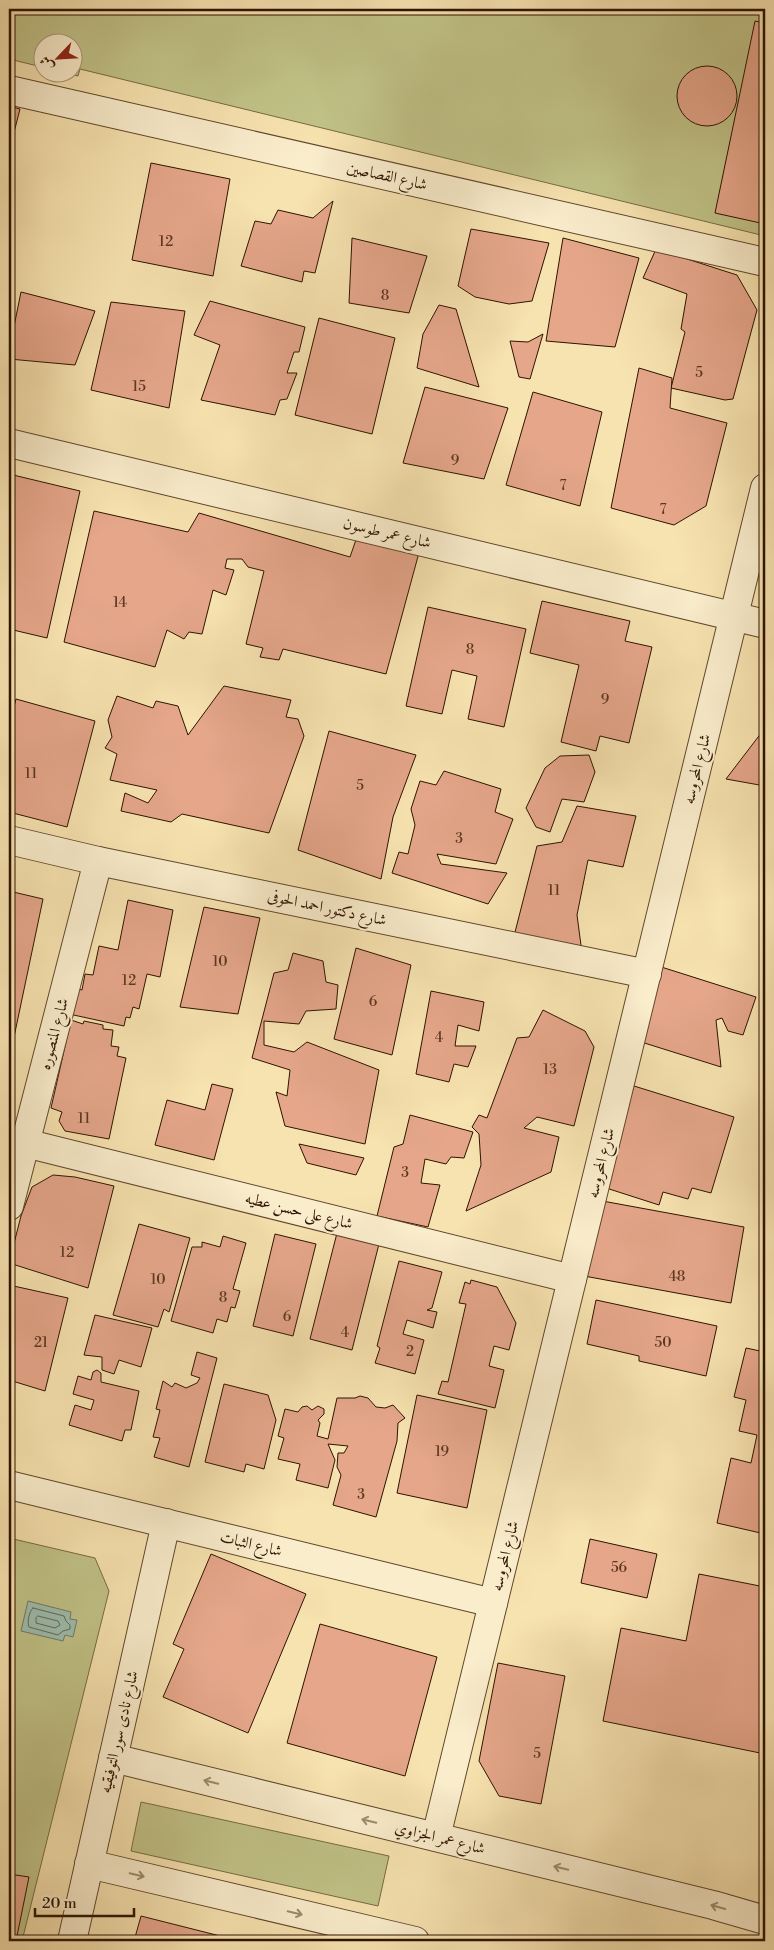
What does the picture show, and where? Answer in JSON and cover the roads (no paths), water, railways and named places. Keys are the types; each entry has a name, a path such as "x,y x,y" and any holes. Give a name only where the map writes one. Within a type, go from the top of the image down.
{"street":[{"name":"شارع القصاصين","path":"9,90 765,262"},
{"name":"شارع عمر طوسون","path":"9,443 765,624"},
{"name":"شارع المحروسه","path":"436,1838 765,488"},
{"name":"شارع دكتور احمد الحوفى","path":"9,840 98,861 646,974"},
{"name":"شارع المنصوره","path":"9,1206 98,861"},
{"name":"شارع على حسن عطيه","path":"25,1143 572,1279"},
{"name":"شارع الثبات","path":"9,1485 493,1602"},
{"name":"شارع نادى سور التوفيقيه","path":"72,1941 166,1523"},
{"name":"شارع عمر الجزاوي","path":"113,1758 713,1905 765,1920"},
{"path":"89,1864 415,1941"}],"water":[{"path":"28,1601 71,1612 70,1619 77,1620 73,1637 65,1635 63,1641 21,1631"}]}
